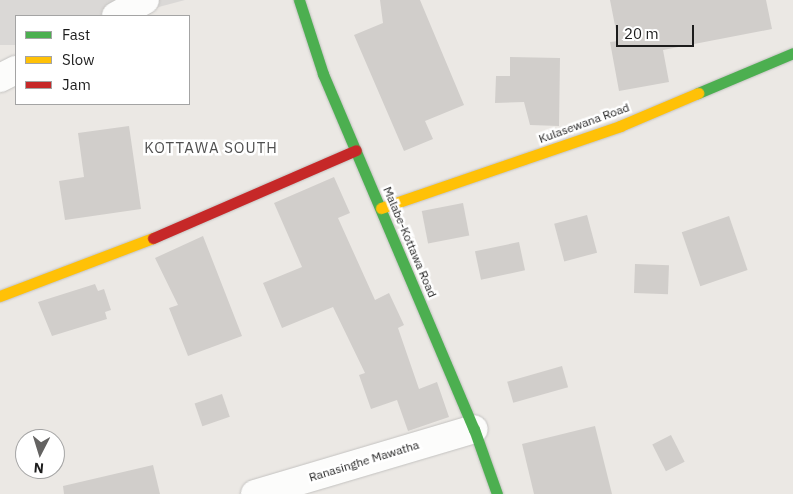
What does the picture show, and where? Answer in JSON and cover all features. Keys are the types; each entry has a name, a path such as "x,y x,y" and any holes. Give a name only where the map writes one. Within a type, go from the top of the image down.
{"street":[{"path":"118,15 145,0"},
{"name":"Malabe-Kottawa Road","path":"299,0 323,74 474,429 497,494"},
{"name":"Kulasewana Road","path":"381,208 620,126 793,54"},
{"path":"0,78 15,70"},
{"path":"0,296 142,243 356,150"},
{"name":"Ranasinghe Mawatha","path":"255,494 474,429"}],"shaded area":[{"path":"0,0 185,0 129,15 15,15 15,45 0,45"}],"building":[{"path":"380,0 420,0 464,105 425,121 433,139 404,151 354,35 383,23"},
{"path":"610,0 766,0 772,29 663,50 669,82 619,91 610,42 618,41"},
{"path":"510,57 560,58 559,126 530,125 524,102 495,103 496,76 510,76"},
{"path":"129,126 141,209 65,220 59,181 84,177 78,133"},
{"path":"334,177 350,213 338,218 375,300 389,293 404,325 398,328 419,389 437,382 449,417 408,431 397,400 371,409 359,375 365,373 333,307 282,328 263,283 302,267 274,203"},
{"path":"463,203 469,235 428,243 422,211"},
{"path":"587,215 597,253 564,261 554,224"},
{"path":"729,216 748,270 700,286 682,232"},
{"path":"203,236 242,336 188,356 169,308 178,305 155,258"},
{"path":"519,242 525,270 481,280 475,251"},
{"path":"635,264 669,265 668,294 634,293"},
{"path":"95,284 98,291 104,289 111,310 105,312 107,319 52,336 38,302"},
{"path":"562,366 568,387 513,403 507,382"},
{"path":"222,394 230,417 202,426 195,403"},
{"path":"595,426 612,494 534,494 522,444"},
{"path":"671,435 685,462 666,471 652,445"},
{"path":"153,465 160,494 64,494 63,486"}],"traffic: fast":[{"path":"299,0 323,74 474,429 497,494"},
{"path":"698,93 793,53"}],"traffic: slow":[{"path":"381,208 620,126 698,93"},
{"path":"0,296 153,238"}],"traffic: jam":[{"path":"153,238 356,150"}],"district":[{"name":"KOTTAWA SOUTH","path":"211,148"}]}
